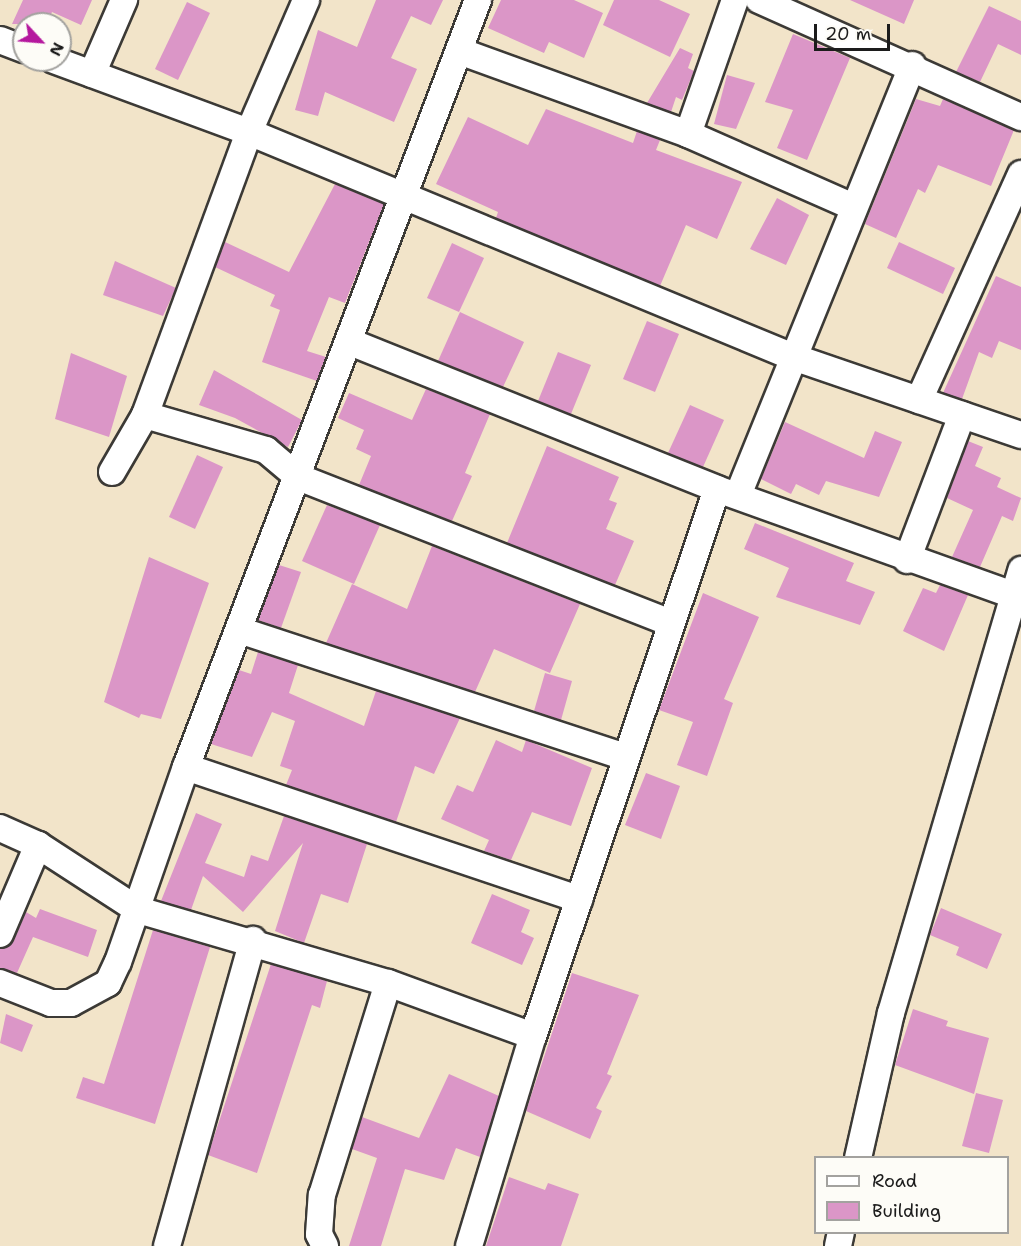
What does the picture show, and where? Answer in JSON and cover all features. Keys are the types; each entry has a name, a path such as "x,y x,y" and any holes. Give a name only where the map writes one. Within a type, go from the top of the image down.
{"street":[{"path":"92,74 124,0"},
{"path":"112,472 145,415 249,132 306,0"},
{"path":"0,983 51,1003 92,996 108,983 138,910 186,767 350,342 478,0"},
{"path":"687,134 735,0"},
{"path":"759,0 913,65 1021,117"},
{"path":"459,51 687,134 851,206"},
{"path":"469,1246 533,1036 670,622 727,492 793,357 851,206 913,65"},
{"path":"72,67 249,132 793,357 1021,435"},
{"path":"919,400 1021,174"},
{"path":"350,342 727,492 907,560 1016,597"},
{"path":"145,415 266,450 298,477 670,622"},
{"path":"907,560 962,415"},
{"path":"858,1156 891,1013 1016,597 1021,570"},
{"path":"239,630 626,757"},
{"path":"186,767 579,899"},
{"path":"0,828 38,845 138,910 253,940 388,982 533,1036"},
{"path":"0,934 38,845"},
{"path":"167,1246 253,940"},
{"path":"325,1246 320,1234 322,1195 388,982"}],"building":[{"path":"23,0 92,0 81,25 72,21 72,12 18,12"},
{"path":"376,0 443,0 431,25 411,16 391,58 417,69 394,122 325,92 318,116 295,110 318,30 357,47"},
{"path":"501,0 574,0 603,13 584,58 549,42 544,53 488,28"},
{"path":"614,0 659,0 690,14 670,57 603,25"},
{"path":"850,0 914,0 904,24"},
{"path":"187,2 210,13 178,80 155,69"},
{"path":"989,6 1021,21 1021,55 998,44 980,82 956,72"},
{"path":"793,34 850,58 807,160 777,148 793,110 765,102"},
{"path":"680,48 693,54 688,68 694,71 682,100 676,97 671,112 647,103"},
{"path":"727,75 755,83 736,129 714,124"},
{"path":"916,99 940,106 943,99 1014,130 991,186 938,165 925,193 918,189 896,238 865,224"},
{"path":"546,109 633,143 637,131 660,140 656,150 742,182 717,239 686,225 660,286 496,218 498,212 436,184 468,117 528,145"},
{"path":"335,184 384,204 345,303 329,297 307,351 326,357 317,381 262,362 280,310 270,306 275,295 215,267 225,242 289,272"},
{"path":"777,198 809,215 786,265 750,249"},
{"path":"899,242 955,268 943,294 887,268"},
{"path":"452,243 484,258 459,312 427,298"},
{"path":"115,261 176,288 163,316 103,295"},
{"path":"996,276 1021,287 1021,350 999,341 992,358 979,352 962,399 943,393"},
{"path":"460,312 524,342 503,387 438,361"},
{"path":"647,321 679,334 655,392 623,379"},
{"path":"558,352 591,365 571,414 538,401"},
{"path":"71,353 127,376 109,437 55,419"},
{"path":"214,370 302,420 288,447 235,418 199,405"},
{"path":"426,389 490,414 465,473 472,476 452,521 359,485 371,456 356,449 364,430 338,418 349,393 412,420"},
{"path":"690,405 724,420 703,467 668,453"},
{"path":"785,422 864,458 875,431 902,442 879,497 826,481 819,495 796,484 791,494 761,479"},
{"path":"968,441 983,447 975,466 1001,478 997,487 1021,498 1013,521 1002,516 980,567 952,557 973,510 947,498"},
{"path":"547,446 619,477 609,500 617,503 606,529 634,541 615,585 507,543"},
{"path":"197,455 223,467 195,529 169,517"},
{"path":"327,505 380,525 354,584 302,561"},
{"path":"755,523 854,563 846,581 875,592 860,625 776,597 789,568 744,549"},
{"path":"432,546 580,604 550,673 494,649 475,692 326,643 352,584 407,609"},
{"path":"149,557 209,583 161,719 141,714 139,718 104,702"},
{"path":"279,565 301,572 281,628 258,620"},
{"path":"940,585 968,595 944,651 903,631 923,588 936,593"},
{"path":"703,593 759,617 724,699 733,703 707,776 677,765 693,722 659,710"},
{"path":"258,652 298,665 289,693 364,726 376,691 460,718 434,774 415,766 396,822 286,785 292,770 280,766 295,721 272,712 252,757 211,744 239,670 251,674"},
{"path":"545,673 572,681 561,720 534,711"},
{"path":"496,740 522,752 526,740 592,768 571,826 532,812 511,860 484,851 489,840 441,819 457,785 473,792"},
{"path":"646,773 680,786 661,839 625,825"},
{"path":"196,813 222,824 205,863 244,877 251,855 268,861 284,816 367,844 348,903 321,894 304,943 275,931 303,843 243,912 203,876 191,910 161,901"},
{"path":"492,894 530,910 521,932 534,938 522,965 471,943"},
{"path":"941,908 1002,934 987,969 956,955 959,947 930,935"},
{"path":"40,909 97,930 88,957 33,937 17,973 0,968 0,949 14,940 26,912 36,918"},
{"path":"153,930 210,947 155,1124 76,1098 83,1077 104,1084"},
{"path":"271,964 327,981 320,1008 312,1005 257,1173 208,1155"},
{"path":"572,973 639,995 607,1074 612,1076 596,1108 602,1111 590,1139 526,1111"},
{"path":"913,1009 948,1021 946,1026 989,1038 974,1094 895,1065"},
{"path":"6,1014 33,1025 22,1052 0,1043"},
{"path":"449,1074 499,1096 480,1157 456,1148 444,1180 405,1169 381,1246 349,1246 377,1158 352,1149 362,1117 419,1138"},
{"path":"976,1093 1003,1100 989,1153 962,1146"},
{"path":"509,1177 545,1190 548,1183 579,1194 561,1246 486,1246"}]}
